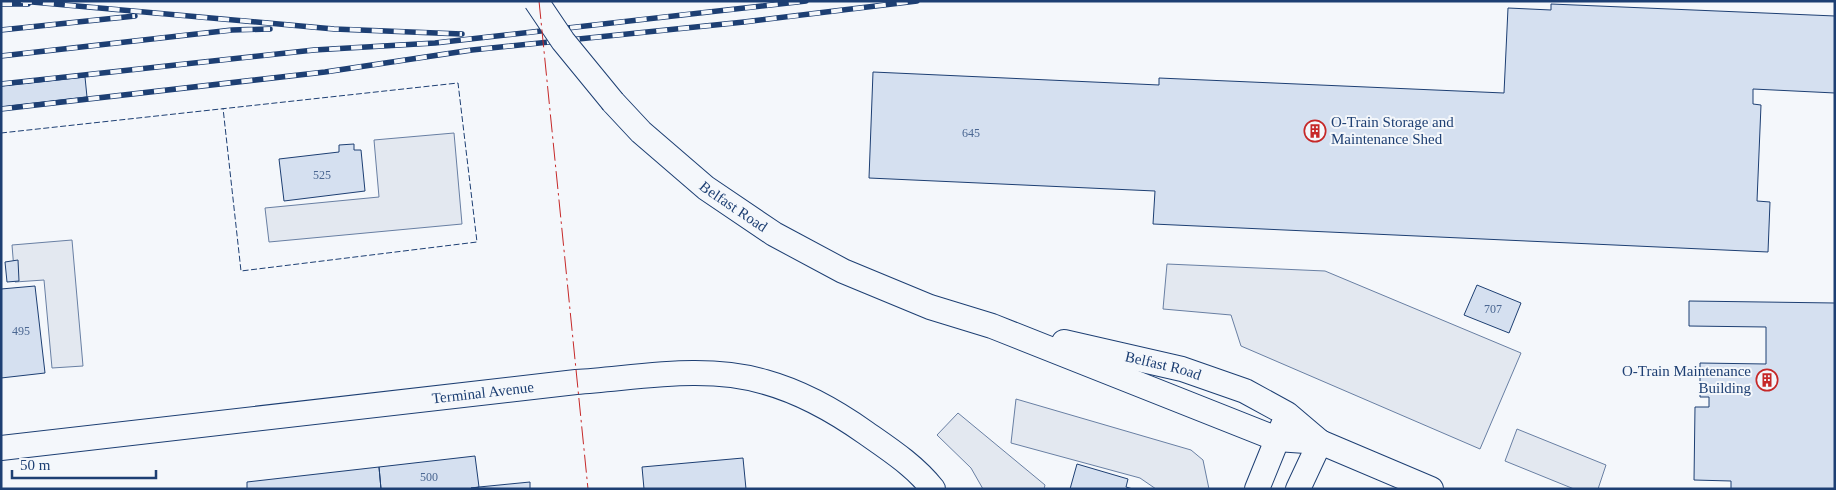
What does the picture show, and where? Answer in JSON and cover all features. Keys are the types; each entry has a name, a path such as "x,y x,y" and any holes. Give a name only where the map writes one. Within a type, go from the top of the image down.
{"street":[{"name":"Belfast Road","path":"536,1 563,41 612,102 642,132 706,188 774,234 843,271 930,307 992,326 1182,369 1246,391 1287,414 1320,442 1430,489"},
{"name":"Belfast Road","path":"992,326 1277,439 1320,442"},
{"name":"Terminal Avenue","path":"1,448 548,385 648,376 716,374 764,382 810,399 853,424 887,448 914,470 933,489"},
{"path":"1257,489 1287,414"},
{"path":"1298,489 1320,442"}],"shaded area":[{"path":"454,133 462,224 269,242 265,208 379,197 374,140"},
{"path":"72,240 83,366 52,368 44,280 15,282 12,245"},
{"path":"1167,264 1325,271 1521,353 1480,449 1241,346 1231,315 1163,309"},
{"path":"1016,399 1191,450 1203,460 1209,489 1156,489 1140,478 1011,443"},
{"path":"958,413 1045,485 1044,489 983,489 971,468 937,435"},
{"path":"1517,429 1606,465 1598,489 1574,489 1505,461"}],"building":[{"name":"O-Train Storage and Maintenance Shed","path":"1551,4 1835,16 1835,93 1753,89 1753,104 1761,105 1757,201 1770,202 1768,252 1153,224 1155,191 869,178 873,72 1159,85 1159,78 1504,93 1508,8 1551,10"},
{"path":"85,77 87,97 1,107 1,86"},
{"path":"354,144 354,150 361,150 365,191 284,201 279,159 339,152 339,145"},
{"path":"18,260 19,281 7,282 5,262"},
{"path":"1477,285 1521,303 1509,333 1464,315"},
{"path":"35,286 45,373 1,378 1,289"},
{"name":"O-Train Maintenance Building","path":"1689,301 1835,303 1835,489 1731,489 1731,481 1694,480 1695,407 1709,407 1709,397 1700,397 1700,363 1766,364 1766,327 1689,326"},
{"path":"475,456 479,487 471,489 381,489 379,467"},
{"path":"743,458 746,489 644,489 642,467"},
{"path":"1077,464 1128,479 1126,487 1133,489 1070,489"},
{"path":"379,467 381,489 247,489 247,482"},
{"path":"530,482 530,489 471,488 479,487"}],"railway":[{"path":"21,1 334,29 462,34"},
{"path":"1,84 314,50 435,43 806,1"},
{"path":"1,109 325,72 472,50 744,22 917,1"},
{"path":"1,4 28,4"},
{"path":"1,30 135,16"},
{"path":"1,56 232,30 270,29"}],"fence":[{"path":"1,133 458,83 477,242 241,271 223,108"}],"power":[{"path":"539,1 588,489"}],"place":[{"name":"O-Train Storage and Maintenance Shed","path":"1315,131"},
{"name":"O-Train Maintenance Building","path":"1767,380"}]}
